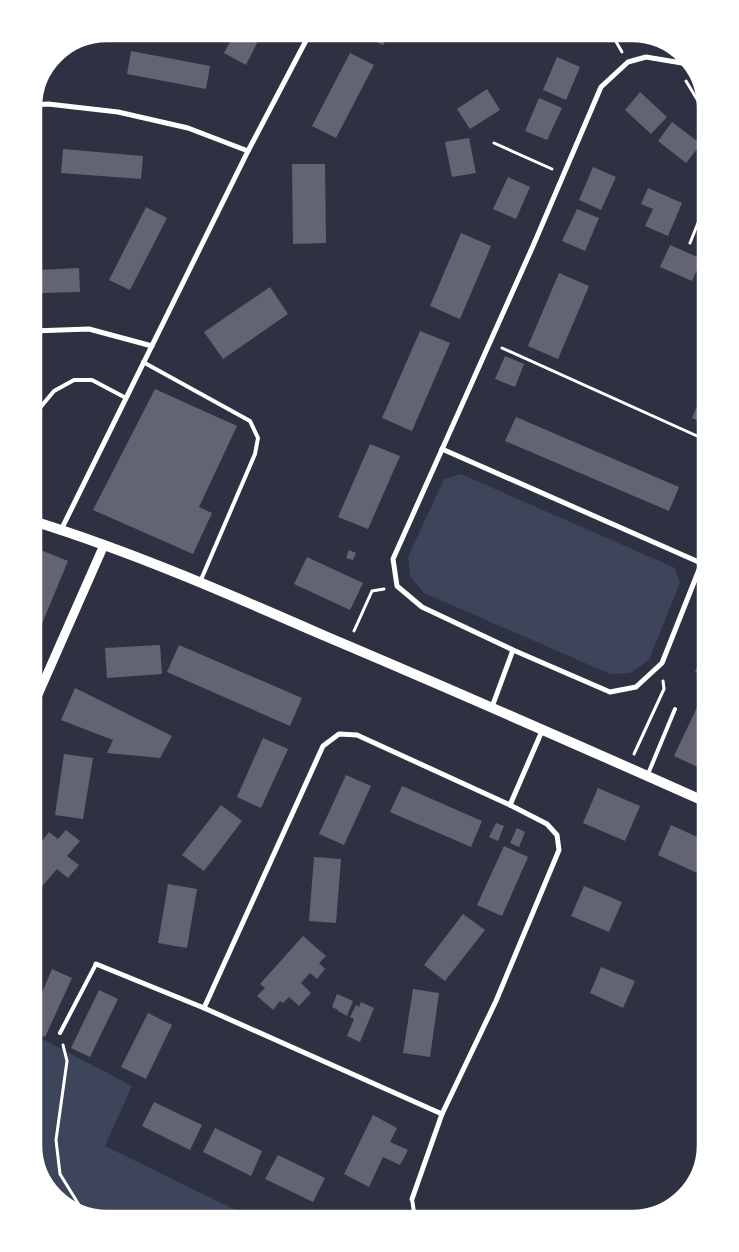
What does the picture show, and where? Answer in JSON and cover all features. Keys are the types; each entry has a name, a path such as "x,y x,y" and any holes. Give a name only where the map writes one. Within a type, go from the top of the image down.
{"main road":[{"path":"41,524 104,545 200,582 492,707 542,731 698,798"}],"street":[{"path":"61,530 248,151 306,41"},
{"path":"680,63 646,57 628,62 601,87 394,559 397,586 422,607 512,650 610,692 636,687 662,663 698,572"},
{"path":"41,104 118,112 188,128 248,151"},
{"path":"41,331 89,329 152,346"},
{"path":"442,449 698,563"},
{"path":"41,686 104,545"},
{"path":"492,707 512,650"},
{"path":"510,804 542,731"},
{"path":"204,1008 323,746 339,734 357,735 510,804 547,824 557,835 559,850 496,1001 442,1114 412,1199"},
{"path":"96,964 204,1008 442,1114"}],"lane":[{"path":"144,362 250,421 258,438 255,454 200,582"},
{"path":"41,407 54,391 74,380 92,380 126,398"},
{"path":"647,776 675,710"},
{"path":"60,1033 96,964"},
{"path":"412,1199 414,1211"}],"path":[{"path":"616,41 628,62"},
{"path":"683,66 686,82 697,100"},
{"path":"494,143 564,175"},
{"path":"690,243 698,223"},
{"path":"490,342 698,436"},
{"path":"348,645 372,591 397,586"},
{"path":"628,768 664,689 662,663"},
{"path":"60,1033 67,1061 56,1140 60,1174 79,1204"}],"shaded area":[{"path":"461,474 675,568 680,583 649,660 630,673 610,674 424,593 410,576 408,557 444,479"},
{"path":"41,1038 132,1086 105,1146 238,1211 103,1211 86,1207 70,1200 52,1182 43,1158 41,1145"}],"building":[{"path":"230,41 258,41 246,65 224,53"},
{"path":"375,41 385,41 383,45"},
{"path":"131,51 210,66 206,89 127,74"},
{"path":"350,53 374,65 336,138 312,126"},
{"path":"557,57 580,67 566,100 543,90"},
{"path":"487,89 500,110 470,129 457,109"},
{"path":"640,92 667,117 651,134 625,110"},
{"path":"539,98 562,108 547,140 525,131"},
{"path":"672,122 698,142 698,148 686,163 658,141"},
{"path":"469,138 476,173 452,177 445,142"},
{"path":"63,149 143,156 141,179 61,173"},
{"path":"292,164 325,164 326,243 293,244"},
{"path":"593,167 616,177 601,210 579,200"},
{"path":"508,177 530,187 516,219 493,209"},
{"path":"648,188 682,203 668,236 645,226 653,209 641,204"},
{"path":"146,207 167,218 130,290 109,280"},
{"path":"577,209 599,218 585,251 562,241"},
{"path":"461,233 491,246 460,319 430,306"},
{"path":"670,245 698,257 698,268 692,281 660,267"},
{"path":"79,268 80,292 41,293 41,270"},
{"path":"559,273 589,286 558,359 528,346"},
{"path":"270,287 288,314 223,359 204,332"},
{"path":"420,331 450,343 412,431 382,418"},
{"path":"505,356 524,364 515,387 495,379"},
{"path":"155,389 237,426 199,507 212,513 193,554 93,510"},
{"path":"698,404 698,421 692,418"},
{"path":"516,417 679,487 669,511 505,441"},
{"path":"370,444 400,456 368,529 338,517"},
{"path":"41,550 68,561 41,626"},
{"path":"349,550 356,553 353,560 346,558"},
{"path":"307,557 363,583 350,610 294,584"},
{"path":"160,645 162,674 107,678 105,648"},
{"path":"179,645 302,698 290,726 167,672"},
{"path":"75,688 172,736 160,758 107,753 113,740 61,720"},
{"path":"698,705 698,767 674,756"},
{"path":"263,738 288,749 261,808 237,797"},
{"path":"64,754 93,758 83,819 55,815"},
{"path":"346,775 371,786 344,845 319,834"},
{"path":"402,786 482,821 471,847 390,812"},
{"path":"598,788 640,806 625,841 583,823"},
{"path":"221,805 242,821 204,871 182,855"},
{"path":"496,823 504,826 498,841 489,837"},
{"path":"671,825 698,837 698,873 658,855"},
{"path":"517,828 525,832 519,847 510,843"},
{"path":"66,830 80,841 67,856 79,865 68,878 57,869 41,888 41,842 49,832 58,839"},
{"path":"504,846 528,857 502,916 477,905"},
{"path":"314,857 341,859 336,923 309,921"},
{"path":"168,884 197,889 187,948 158,943"},
{"path":"584,886 622,902 609,932 571,916"},
{"path":"463,914 485,930 445,981 424,965"},
{"path":"303,936 326,956 319,963 325,969 317,979 310,973 301,983 311,993 299,1006 289,997 283,1003 280,1001 273,1010 257,996 265,988 260,984"},
{"path":"601,967 635,981 623,1008 590,993"},
{"path":"52,969 72,978 45,1037 41,1035 41,995"},
{"path":"413,989 439,993 430,1057 403,1053"},
{"path":"99,990 118,999 90,1057 71,1048"},
{"path":"337,994 353,1001 347,1016 332,1007"},
{"path":"361,1002 374,1008 360,1042 347,1036 354,1019 350,1017 356,1005 359,1007"},
{"path":"148,1013 172,1025 146,1079 121,1067"},
{"path":"154,1102 202,1125 190,1150 142,1126"},
{"path":"373,1115 397,1128 390,1142 408,1150 400,1165 383,1157 369,1187 344,1174"},
{"path":"215,1128 262,1151 251,1176 203,1152"},
{"path":"278,1155 325,1178 313,1202 265,1179"}]}
